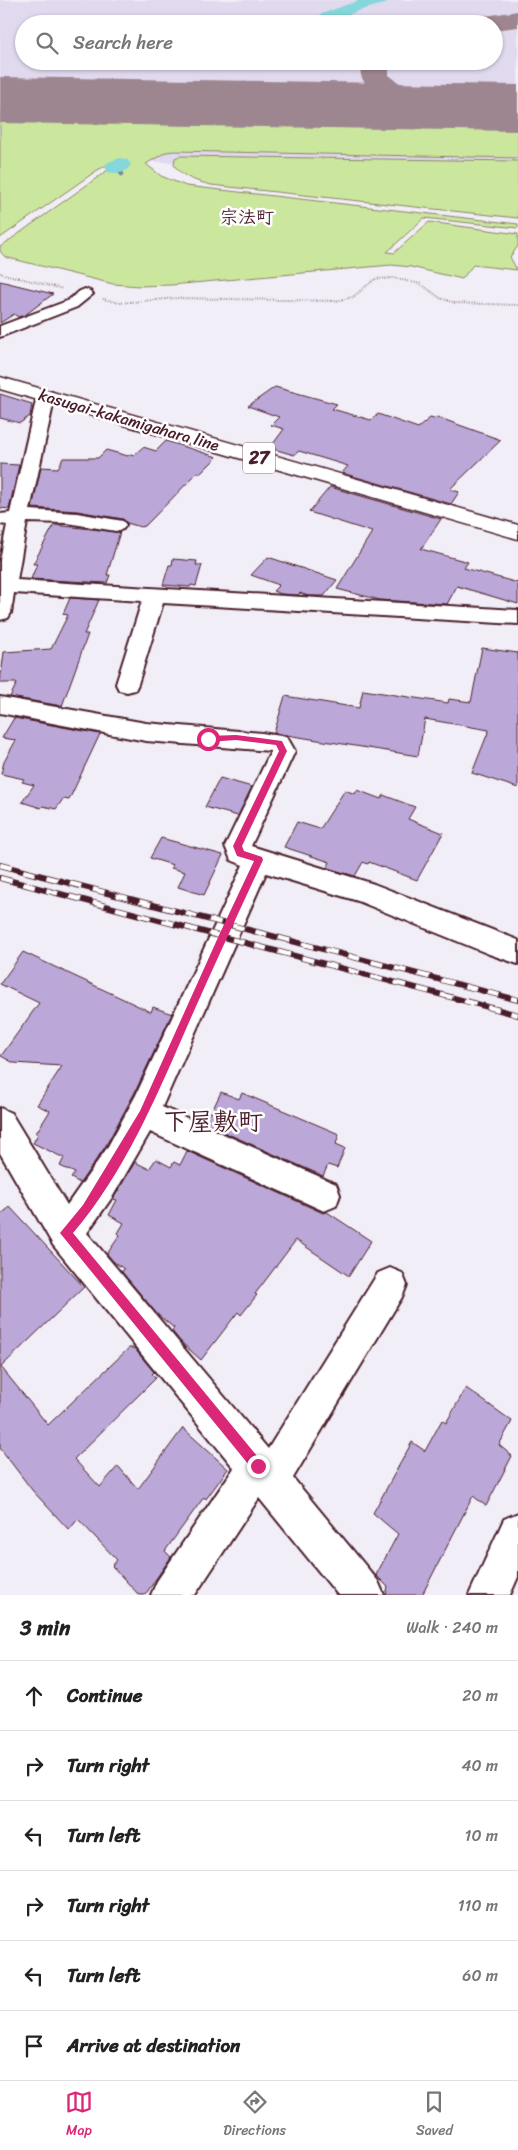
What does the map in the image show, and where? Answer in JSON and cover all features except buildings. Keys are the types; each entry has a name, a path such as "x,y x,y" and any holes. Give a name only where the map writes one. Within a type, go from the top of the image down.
{"main road":[{"name":"kasugai-kakamigahara line","path":"0,383 518,532"}],"street":[{"path":"0,332 72,304 85,294"},
{"path":"0,613 9,519 46,396"},
{"path":"9,519 34,516 83,518 116,525"},
{"path":"2,586 518,617"},
{"path":"127,684 155,595"},
{"path":"0,705 146,732 208,739 236,738 279,743 283,751 238,846 240,853 365,892 518,952"},
{"path":"66,1233 87,1208 144,1114 224,933 259,860"},
{"path":"144,1114 324,1194"},
{"path":"0,1122 66,1233 364,1595"},
{"path":"171,1595 264,1473 390,1285"},
{"path":"489,1595 518,1533"}],"path":[{"path":"0,273 120,303 177,298 336,301 353,297 374,279 393,278 422,284 440,298 455,303 518,305"}],"shaded area":[{"path":"0,0 518,0 518,169 0,159"}],"green space":[{"path":"0,114 272,119 281,124 518,129 518,158 174,151 166,152 146,164 161,176 186,186 518,224 518,228 424,218 387,252 394,253 429,222 518,234 518,246 510,257 517,270 473,265 462,279 411,267 391,265 171,285 139,286 113,284 5,257 0,251 0,247 112,167 107,165 96,171 0,238"},
{"path":"180,156 518,161 518,218 211,185 181,173 174,165 175,158"}],"waterway":[{"path":"334,15 353,7 379,0"},
{"path":"116,167 120,165"},
{"path":"110,170 116,167 122,174"}],"taxiway":[{"path":"503,21 518,19"},
{"path":"375,70 375,76 381,83 395,93 437,106"}],"runway":[{"path":"0,100 518,108"}],"railway":[{"path":"0,865 518,1000"},
{"path":"0,878 518,1015"}],"district":[{"name":"宗法町","path":"247,217"},
{"name":"下屋敷町","path":"213,1121"}],"route":[{"path":"208,739 236,738 279,743 283,751 238,846 240,853 259,860 224,933 144,1114 87,1208 66,1233 258,1466"}]}
